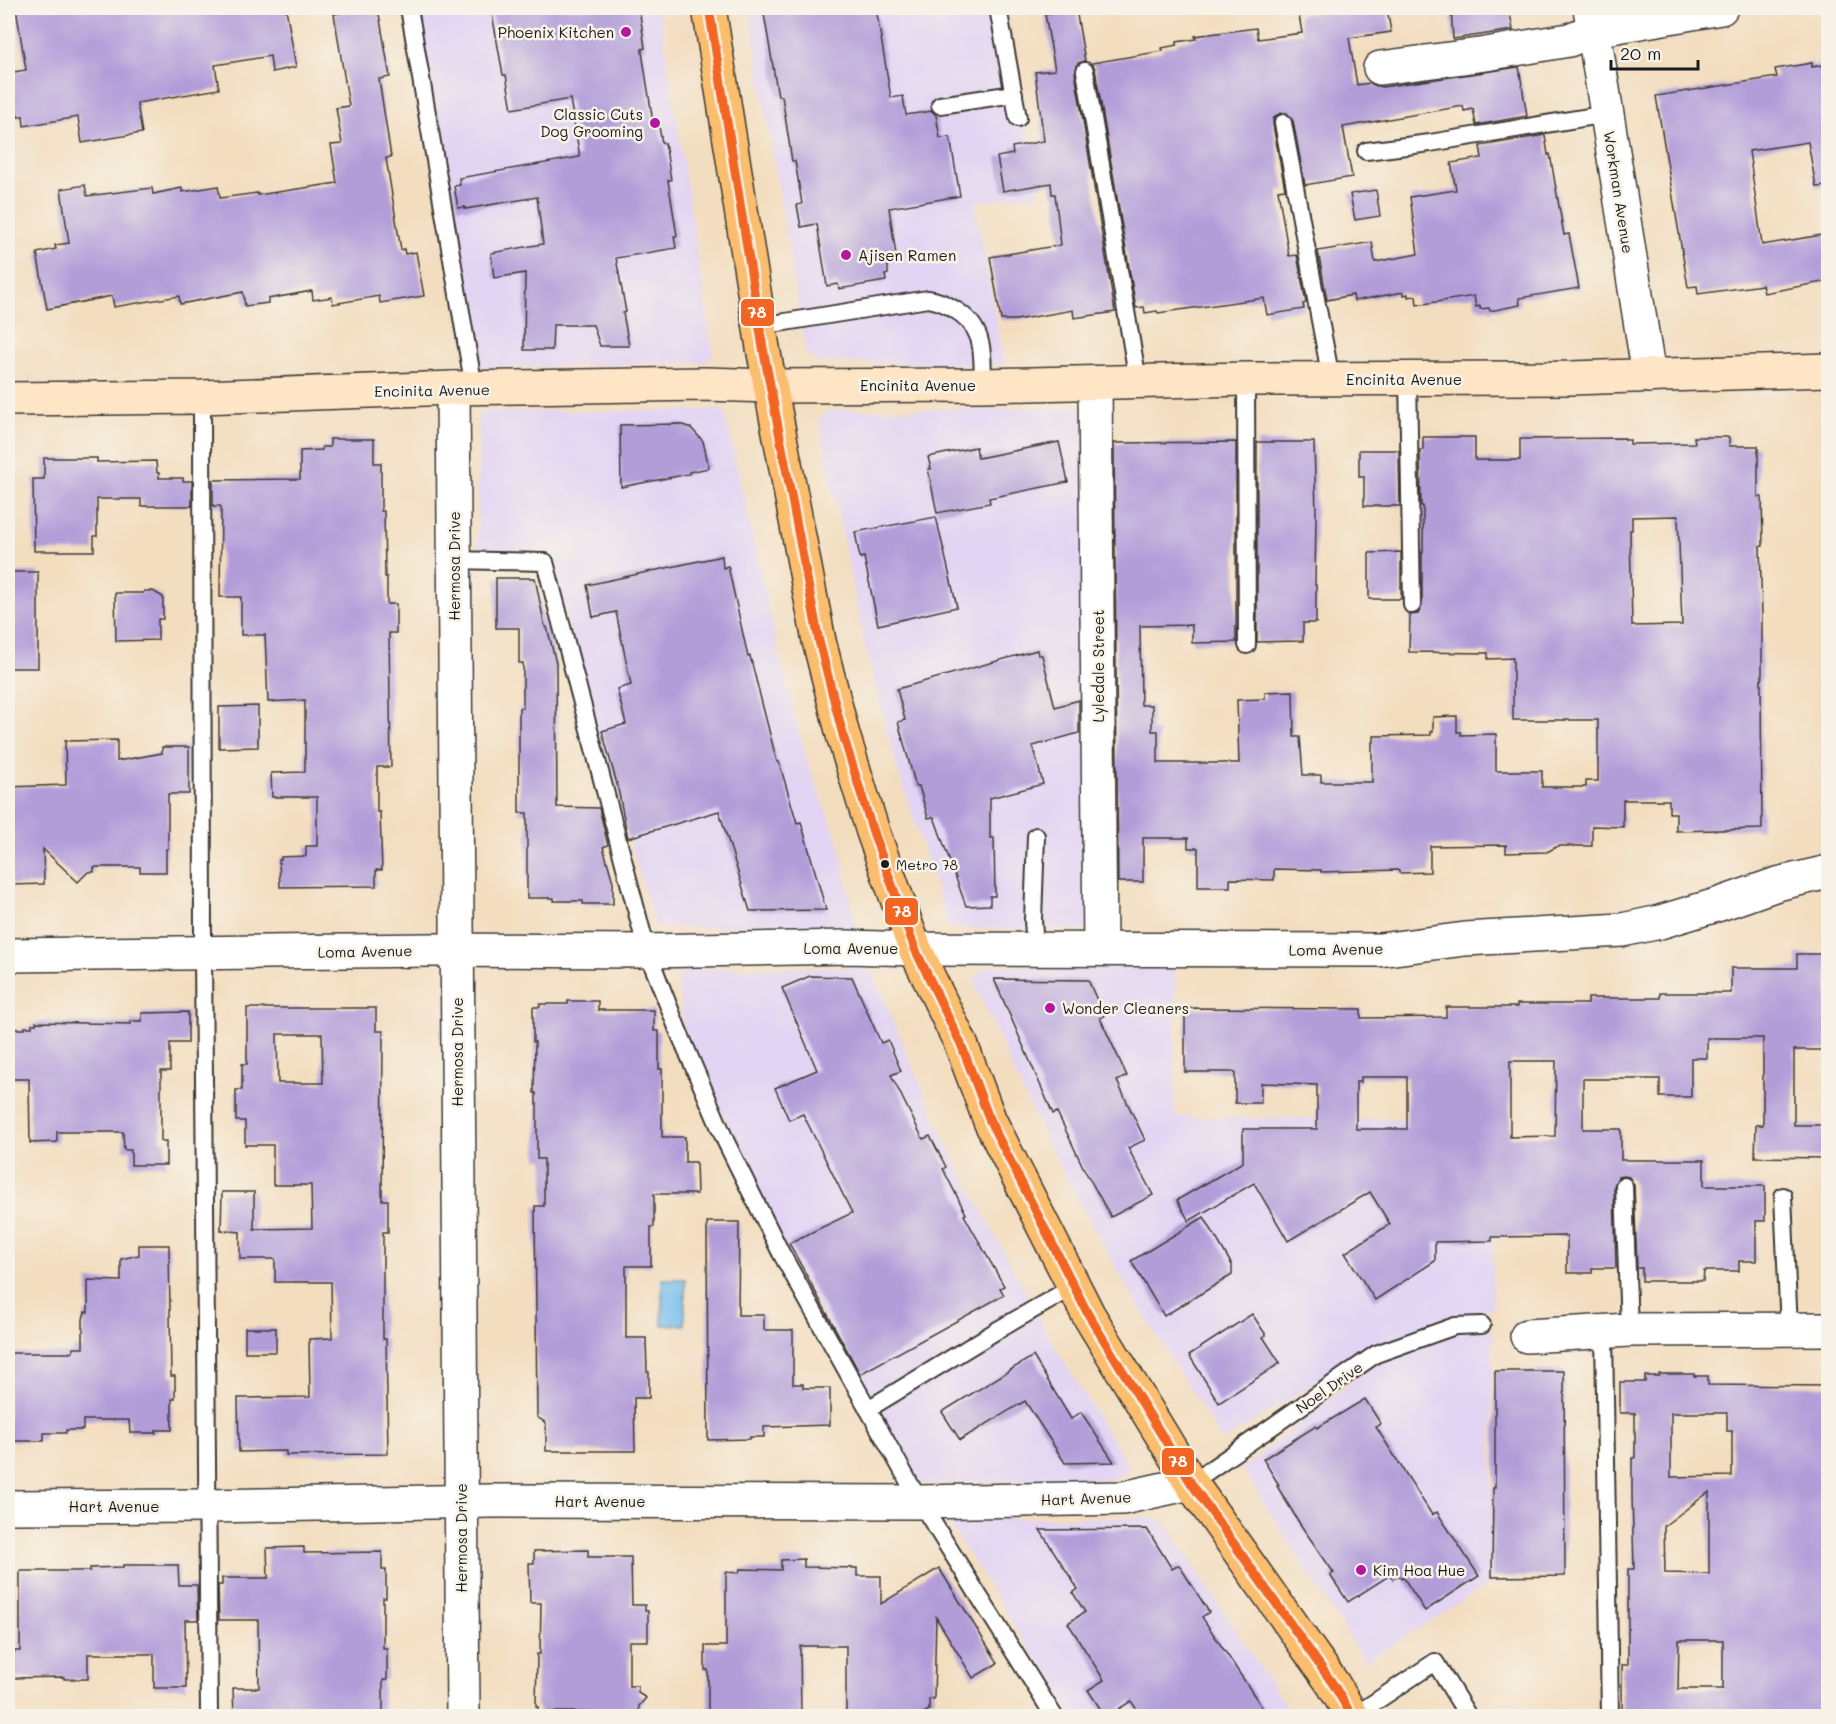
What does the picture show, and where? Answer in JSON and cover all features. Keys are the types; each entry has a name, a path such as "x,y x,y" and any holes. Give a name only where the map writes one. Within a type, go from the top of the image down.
{"main road":[{"path":"710,8 760,326 819,641 843,735 873,831 915,949 961,1044 990,1121 1073,1287 1191,1483 1333,1684 1353,1716"}],"street":[{"path":"1380,68 1569,40 1592,19 1721,8"},
{"name":"Workman Avenue","path":"1592,19 1650,376"},
{"name":"Encinita Avenue","path":"8,399 202,397 463,388 705,384 983,385 1246,379 1650,376 1828,370"},
{"name":"Lyledale Street","path":"1095,383 1100,949"},
{"name":"Hermosa Drive","path":"463,388 454,560 463,1716"},
{"name":"Loma Avenue","path":"8,955 430,950 647,951 848,947 1378,950 1465,939 1622,930 1660,922 1777,884 1828,872"},
{"path":"1527,1336 1616,1332 1828,1329"},
{"name":"Hart Avenue","path":"8,1507 461,1502 920,1502 1123,1498 1191,1483"}],"lane":[{"path":"409,8 463,388"},
{"path":"998,8 1018,118"},
{"path":"1085,71 1138,381"},
{"path":"940,105 1014,94"},
{"path":"1366,151 1430,143 1607,114"},
{"path":"1283,123 1331,379"},
{"path":"760,326 928,299 938,300 963,314 976,329 981,344 983,385"},
{"path":"1408,378 1412,605"},
{"path":"1246,379 1247,645"},
{"path":"202,397 203,953 209,1716"},
{"path":"454,560 545,562 647,951 726,1142 781,1253 920,1502 1054,1716"},
{"path":"1035,948 1033,920 1036,836"},
{"path":"1610,1716 1616,1332 1624,1186"},
{"path":"1784,1196 1789,1329"},
{"path":"868,1408 1073,1287"},
{"name":"Noel Drive","path":"1191,1483 1376,1354 1455,1326 1482,1325"},
{"path":"1353,1716 1435,1662 1468,1716"}],"shaded area":[{"path":"417,8 659,8 713,354 704,363 481,368"},
{"path":"749,8 1006,8 1038,194 975,202 1004,365 817,362 806,354"},
{"path":"1086,408 1090,930 949,928 894,758 867,655 819,421 829,410"},
{"path":"724,410 777,646 807,762 839,844 857,929 655,927 547,555 477,553 479,412"},
{"path":"986,966 1175,966 1175,1117 1493,1121 1493,1308 1371,1350 1222,1441 1134,1299 1066,1179 1028,1103 977,990 975,977"},
{"path":"864,967 874,976 943,1137 1053,1344 1128,1465 1123,1474 1113,1479 916,1484 786,1251 685,1033 677,981 685,969"},
{"path":"1457,1330 1493,1330 1491,1583 1365,1662 1242,1469 1381,1359"},
{"path":"1145,1517 1165,1522 1292,1716 1072,1716 946,1519"}],"water":[{"path":"662,1279 685,1279 685,1325 662,1325"}],"building":[{"path":"16,8 286,8 296,67 272,72 270,56 215,65 219,89 137,103 142,133 82,143 78,117 24,126 23,116 18,117 17,113 8,115 8,73 26,70"},
{"path":"378,8 390,77 379,79 391,157 386,158 401,250 404,249 405,254 416,252 424,296 380,303 379,296 333,304 332,297 313,300 312,291 268,299 268,303 245,306 243,292 180,304 179,296 114,307 112,296 47,309 37,253 56,249 55,245 69,243 61,189 85,185 87,196 152,188 153,194 182,188 182,192 218,186 220,198 257,193 258,195 337,183 331,145 342,144 336,108 349,106 334,14"},
{"path":"491,8 639,8 645,48 642,52 653,122 658,121 662,143 665,143 677,236 674,236 676,248 616,258 626,312 623,313 629,346 600,346 593,325 553,325 552,350 524,350 525,273 494,278 491,253 543,244 537,197 465,209 465,207 458,208 454,186 460,185 459,178 580,157 570,99 512,109 506,75 503,75"},
{"path":"763,8 876,8 891,98 903,96 906,115 932,111 936,115 940,138 950,137 960,196 889,208 897,261 888,262 886,281 839,289 838,284 827,286 817,224 801,227 797,205 802,204 795,161 792,161 782,96 778,96"},
{"path":"1343,8 1387,8 1391,32 1349,38 1357,85 1370,83 1382,87 1519,67 1527,116 1476,125 1473,109 1464,111 1463,106 1343,127 1352,177 1305,185 1293,121 1287,113 1277,115 1273,119 1273,125 1285,189 1278,190 1289,256 1297,255 1306,303 1303,304 1304,309 1267,315 1264,298 1158,313 1157,311 1145,313 1144,307 1136,308 1095,69 1092,63 1163,51 1162,48 1177,45 1177,42 1196,39 1195,36 1256,28 1258,39 1302,33 1299,15"},
{"path":"1451,8 1509,8 1513,30 1453,39"},
{"path":"1076,9 1085,61 1078,63 1075,73 1115,312 1074,318 1073,310 1016,320 1001,320 990,257 1061,245 1055,194 1052,194 1051,183 1003,191 997,157 1013,154 1012,147 1044,141 1035,72 1055,70 1045,14"},
{"path":"1812,63 1812,67 1828,64 1828,186 1816,187 1808,142 1749,151 1762,245 1828,234 1828,281 1764,293 1762,285 1698,294 1697,286 1688,287 1656,96 1777,77 1775,69"},
{"path":"1545,135 1564,235 1569,234 1579,288 1519,298 1520,305 1490,311 1489,308 1476,307 1474,296 1417,305 1416,296 1408,297 1408,294 1404,295 1404,292 1354,301 1353,295 1327,300 1318,251 1372,242 1375,262 1418,254 1410,197 1456,190 1451,163 1482,158 1480,146"},
{"path":"1376,190 1380,216 1355,220 1350,194"},
{"path":"680,424 691,428 703,441 709,468 621,487 620,425"},
{"path":"1423,437 1475,437 1475,460 1520,460 1520,439 1625,438 1625,440 1630,440 1630,444 1695,443 1694,437 1729,437 1729,446 1758,446 1758,497 1762,497 1763,546 1760,546 1762,829 1676,831 1676,813 1669,813 1669,800 1623,800 1623,827 1592,826 1592,846 1558,846 1547,852 1506,853 1506,845 1430,846 1430,872 1399,873 1399,870 1321,872 1321,870 1274,869 1274,880 1230,879 1230,887 1198,887 1198,848 1188,848 1188,838 1143,838 1143,882 1118,882 1114,443 1236,442 1236,642 1192,643 1192,625 1140,626 1141,705 1152,705 1152,731 1158,731 1158,763 1239,763 1237,700 1265,699 1265,692 1293,691 1294,737 1300,737 1303,775 1321,775 1321,782 1372,782 1374,736 1431,735 1433,717 1457,716 1457,732 1461,732 1461,735 1496,734 1496,771 1542,771 1542,787 1586,787 1586,781 1598,781 1598,720 1513,720 1513,658 1488,659 1488,653 1409,652 1410,615 1418,614 1422,605 1423,506 1421,506 1420,450 1423,450","holes":["1678,516 1682,625 1632,626 1630,530 1632,530 1632,517"]},
{"path":"330,439 374,439 374,463 381,463 381,511 384,511 387,604 396,604 396,633 389,633 391,767 377,767 377,812 380,812 382,870 376,870 376,886 280,887 279,860 281,857 306,856 306,846 317,846 317,797 272,797 271,773 305,772 305,700 268,702 265,635 241,635 241,597 220,597 221,507 213,506 213,480 300,479 300,451 322,450 322,447 330,447"},
{"path":"1059,442 1068,482 989,498 990,503 937,513 928,469 931,469 928,457 976,447 978,458"},
{"path":"1257,442 1314,442 1316,623 1303,623 1303,641 1257,642"},
{"path":"1359,450 1399,450 1400,506 1364,506 1364,477 1359,477"},
{"path":"44,458 97,458 97,462 156,461 159,478 183,478 183,481 192,481 192,506 141,506 141,499 97,499 97,536 94,536 94,551 34,551 33,479 44,479"},
{"path":"936,517 957,607 878,625 864,557 860,558 855,532"},
{"path":"1401,552 1401,599 1369,599 1369,553"},
{"path":"722,556 723,568 728,566 748,657 750,656 777,762 779,762 797,823 801,822 826,910 750,911 719,811 628,838 617,784 602,731 626,724 617,689 631,685 616,612 593,617 587,585"},
{"path":"8,572 38,572 38,668 8,668"},
{"path":"496,578 535,578 545,627 547,627 556,663 557,807 599,808 608,845 603,847 613,882 613,904 583,904 583,901 527,898 527,813 519,813 519,708 523,708 523,663 519,663 519,628 496,628"},
{"path":"153,591 163,597 163,619 158,619 158,640 116,641 115,593 143,593"},
{"path":"1037,650 1038,655 1042,655 1055,707 1079,700 1079,733 1033,746 1043,784 990,798 990,838 994,838 995,896 990,896 990,905 966,906 934,817 928,818 919,786 916,787 898,722 905,720 897,689"},
{"path":"258,706 258,747 219,748 219,707"},
{"path":"117,740 117,761 162,753 162,747 189,747 189,794 168,794 166,872 140,872 140,867 94,867 94,872 88,872 78,882 43,849 44,884 11,885 8,787 66,785 65,741"},
{"path":"1797,954 1828,954 1828,1050 1794,1050 1794,1125 1822,1125 1822,1130 1828,1130 1828,1158 1755,1157 1756,1125 1763,1125 1763,1038 1707,1038 1707,1058 1691,1058 1691,1097 1660,1097 1660,1079 1583,1079 1583,1129 1621,1129 1621,1160 1704,1160 1704,1186 1765,1186 1765,1221 1756,1221 1756,1261 1739,1261 1739,1271 1704,1271 1703,1281 1642,1281 1642,1268 1637,1268 1634,1185 1629,1177 1624,1176 1618,1177 1614,1186 1616,1268 1592,1268 1592,1273 1567,1273 1567,1236 1492,1237 1492,1241 1435,1242 1435,1261 1375,1300 1345,1253 1390,1224 1370,1192 1288,1241 1254,1183 1189,1221 1177,1200 1243,1162 1243,1129 1317,1129 1317,1085 1261,1083 1261,1103 1235,1103 1235,1072 1185,1072 1185,1008 1361,1009 1361,1018 1446,1017 1446,1007 1588,1004 1588,998 1660,998 1660,993 1731,993 1731,968 1797,968","holes":["1510,1061 1556,1061 1555,1136 1510,1137","1361,1077 1407,1077 1407,1129 1356,1129 1356,1082 1361,1082"]},
{"path":"810,976 852,977 881,1043 888,1040 901,1071 891,1075 923,1139 930,1136 946,1167 943,1169 966,1214 964,1215 1004,1286 1000,1288 1004,1295 860,1374 789,1243 852,1213 803,1114 789,1120 775,1088 817,1070 782,988"},
{"path":"994,979 1088,980 1104,1016 1100,1018 1127,1076 1117,1081 1145,1140 1128,1148 1153,1195 1111,1217 1084,1169 1057,1112 1053,1114"},
{"path":"568,1001 598,1001 598,1010 654,1010 654,1031 659,1031 659,1069 662,1069 662,1137 685,1137 685,1162 696,1162 697,1194 654,1194 651,1266 626,1266 626,1338 646,1338 647,1372 649,1372 649,1398 634,1398 635,1451 546,1451 546,1423 537,1417 535,1206 544,1206 544,1159 537,1159 533,1007 540,1007 540,1004 568,1004"},
{"path":"247,1008 376,1008 376,1031 383,1031 382,1200 388,1200 388,1232 383,1232 383,1339 386,1339 388,1454 286,1455 286,1451 239,1452 238,1398 310,1397 309,1339 332,1338 331,1282 275,1282 275,1259 240,1259 240,1232 221,1230 222,1192 254,1192 254,1229 312,1228 311,1185 273,1185 273,1145 245,1145 245,1121 236,1121 236,1090 242,1090 242,1064 247,1064","holes":["277,1034 322,1034 323,1083 278,1083"]},
{"path":"188,1012 188,1043 170,1043 170,1071 161,1071 161,1141 166,1141 166,1165 131,1165 131,1150 124,1150 123,1132 57,1132 57,1142 30,1143 29,1079 12,1079 12,1074 8,1074 8,1032 32,1027 32,1024 36,1022 131,1024 131,1021 142,1021 142,1013"},
{"path":"1204,1217 1232,1265 1232,1275 1164,1316 1131,1261"},
{"path":"707,1222 739,1222 738,1315 764,1315 764,1330 793,1330 793,1384 803,1384 803,1388 830,1388 830,1425 764,1427 764,1437 708,1440"},
{"path":"139,1245 169,1245 171,1376 175,1376 172,1430 156,1430 156,1433 130,1433 129,1420 83,1420 83,1430 44,1433 44,1441 8,1441 8,1353 70,1353 73,1352 73,1348 83,1348 83,1319 85,1312 88,1312 88,1280 121,1281 121,1259 139,1255"},
{"path":"1252,1314 1266,1335 1263,1337 1280,1363 1219,1403 1189,1355"},
{"path":"245,1328 276,1328 276,1352 245,1352"},
{"path":"1033,1356 1071,1419 1081,1412 1114,1462 1065,1463 1025,1401 960,1440 942,1412"},
{"path":"1495,1371 1564,1371 1565,1576 1492,1577"},
{"path":"1659,1374 1708,1376 1708,1385 1828,1386 1828,1716 1622,1716 1622,1665 1628,1665 1628,1569 1634,1569 1632,1458 1635,1458 1635,1413 1620,1413 1620,1382 1645,1382 1645,1376 1659,1376","holes":["1671,1413 1727,1413 1727,1431 1732,1431 1732,1476 1671,1477","1709,1492 1709,1574 1665,1573 1664,1526","1679,1640 1723,1640 1723,1689 1678,1689"]},
{"path":"1365,1399 1381,1424 1376,1427 1432,1515 1437,1512 1479,1576 1425,1611 1403,1577 1401,1579 1399,1575 1393,1579 1390,1575 1348,1602 1330,1575 1334,1573 1300,1524 1263,1459"},
{"path":"1147,1529 1172,1569 1179,1565 1209,1612 1202,1617 1268,1716 1141,1716 1131,1701 1105,1716 1088,1690 1104,1680 1068,1623 1085,1612 1073,1593 1078,1589 1040,1530"},
{"path":"304,1547 304,1553 382,1552 382,1570 386,1570 386,1598 383,1598 383,1648 387,1648 387,1680 383,1680 383,1716 234,1716 233,1688 259,1688 258,1620 219,1620 218,1585 222,1585 222,1578 268,1578 267,1548"},
{"path":"588,1550 588,1557 631,1557 632,1605 645,1605 645,1611 648,1611 648,1641 629,1641 629,1686 638,1686 638,1693 646,1698 639,1706 639,1716 585,1716 585,1712 538,1712 538,1707 536,1707 541,1603 530,1603 529,1563 534,1563 534,1551"},
{"path":"804,1559 804,1567 857,1568 857,1576 881,1576 881,1604 939,1568 998,1663 973,1678 936,1617 934,1699 929,1699 929,1710 918,1716 846,1716 846,1646 800,1646 801,1716 708,1716 708,1670 705,1670 705,1646 726,1646 726,1572 739,1573 740,1569 781,1570 781,1560"},
{"path":"123,1565 178,1565 179,1585 197,1585 198,1620 185,1620 186,1688 154,1688 154,1654 88,1654 88,1679 11,1678 10,1651 20,1651 20,1571 90,1571 90,1568 123,1567"}],"transit line":[{"name":"78","path":"709,8 763,348 819,641 843,735 873,832 915,949 961,1044 990,1121 1088,1314 1191,1483 1333,1684 1352,1716"}],"place":[{"name":"Phoenix Kitchen","path":"626,32"},
{"name":"Classic Cuts Dog Grooming","path":"655,123"},
{"name":"Ajisen Ramen","path":"846,255"},
{"name":"Metro 78","path":"885,864"},
{"name":"Wonder Cleaners","path":"1050,1008"},
{"name":"Kim Hoa Hue","path":"1361,1570"}]}
